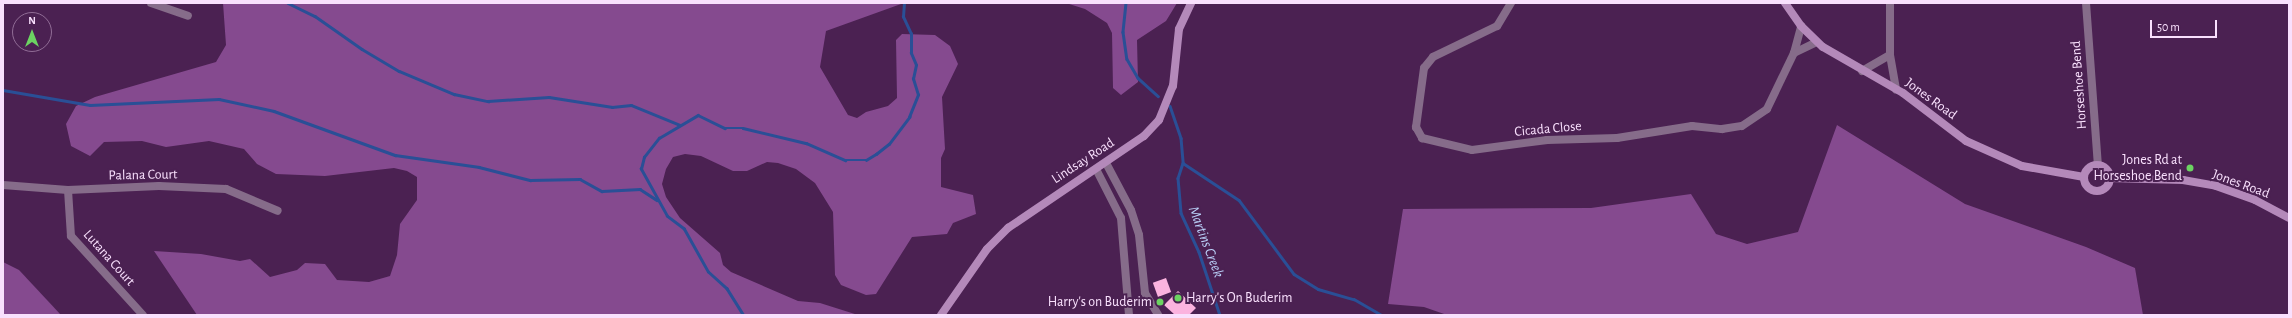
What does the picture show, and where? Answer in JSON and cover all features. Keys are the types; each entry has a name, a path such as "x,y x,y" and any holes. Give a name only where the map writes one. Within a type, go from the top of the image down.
{"main road":[{"name":"Lindsay Road","path":"941,315 997,238 1032,211 1106,163 1144,136 1164,111 1173,86 1179,29 1191,3"},
{"name":"Jones Road","path":"1785,3 1801,26 1816,42 1862,71 1896,89 1966,141 1990,154 2022,166 2084,177"},
{"path":"2098,165 2106,169 2110,178 2106,187 2096,190 2087,186 2084,177 2088,168 2098,165"},
{"name":"Jones Road","path":"2110,178 2134,177 2209,185 2255,200 2289,218"}],"street":[{"path":"151,3 188,16"},
{"name":"Cicada Close","path":"1511,3 1497,26 1433,57 1424,68 1416,128 1422,138 1472,150 1547,140 1616,138 1692,126 1722,129 1742,126 1767,109 1794,53 1801,26"},
{"path":"1890,3 1890,55 1896,89"},
{"name":"Horseshoe Bend","path":"2086,3 2098,165"},
{"path":"1794,53 1816,42"},
{"path":"1862,71 1890,55"},
{"path":"1106,163 1131,210 1139,235 1145,293 1158,315"},
{"path":"1096,169 1121,218 1129,315"},
{"name":"Palana Court","path":"3,185 68,190 159,186 226,189 278,211"},
{"name":"Lutana Court","path":"68,190 71,236 143,315"}],"shaded area":[{"path":"223,3 915,3 901,4 826,31 820,67 848,115 857,118 866,112 888,106 897,98 896,40 902,34 935,35 950,46 958,64 942,97 945,149 941,158 941,187 973,195 976,214 953,223 947,234 912,237 876,294 866,295 841,285 835,275 833,212 815,183 796,169 778,163 767,162 747,171 733,171 701,156 685,154 673,157 666,169 662,184 666,197 680,218 720,253 723,265 731,272 798,301 820,303 858,315 197,315 154,251 201,254 240,261 250,259 270,277 297,270 305,263 325,264 337,280 369,282 390,276 397,255 400,224 417,200 417,177 407,171 394,168 325,176 276,174 257,164 244,149 209,141 166,147 142,141 104,142 90,156 71,146 66,124 76,106 95,97 216,62 226,45"},
{"path":"1066,3 1177,3 1166,21 1137,40 1138,82 1121,95 1113,88 1112,33 1107,23 1085,9"},
{"path":"1837,125 1965,204 2086,247 2135,268 2143,315 1447,315 1424,307 1388,304 1403,209 1591,208 1691,194 1716,234 1747,244 1798,232"},
{"path":"3,262 19,270 61,315 3,315"}],"building":[{"name":"Harry's On Buderim","path":"1166,278 1171,292 1158,297 1153,283"},
{"name":"Harry's On Buderim","path":"1178,291 1196,308 1189,315 1175,315 1164,305"}],"waterway":[{"path":"288,3 315,16 362,49 399,71 454,94 488,101 549,97 612,107 631,105 680,125"},
{"path":"743,315 727,289 708,272 684,229 667,216 641,169 644,157 659,138 698,115 725,128 743,128 806,143 845,160 866,160 889,144 909,117 918,95 913,79 916,65 911,53 911,34 903,17 904,3"},
{"name":"Martins Creek","path":"1126,3 1123,32 1127,59 1138,78 1158,96"},
{"path":"3,90 90,105 219,99 274,111 395,155 479,167 530,180 580,179 602,191 640,189 657,200"},
{"name":"Martins Creek","path":"1170,106 1181,138 1183,163 1178,178 1181,213 1199,252 1220,315"},
{"path":"1183,163 1239,200 1294,274 1318,289 1354,299 1382,315"}],"place":[{"name":"Jones Rd at Horseshoe Bend","path":"2190,168"},
{"name":"Harry's On Buderim","path":"1178,298"},
{"name":"Harry's on Buderim","path":"1160,302"}]}
